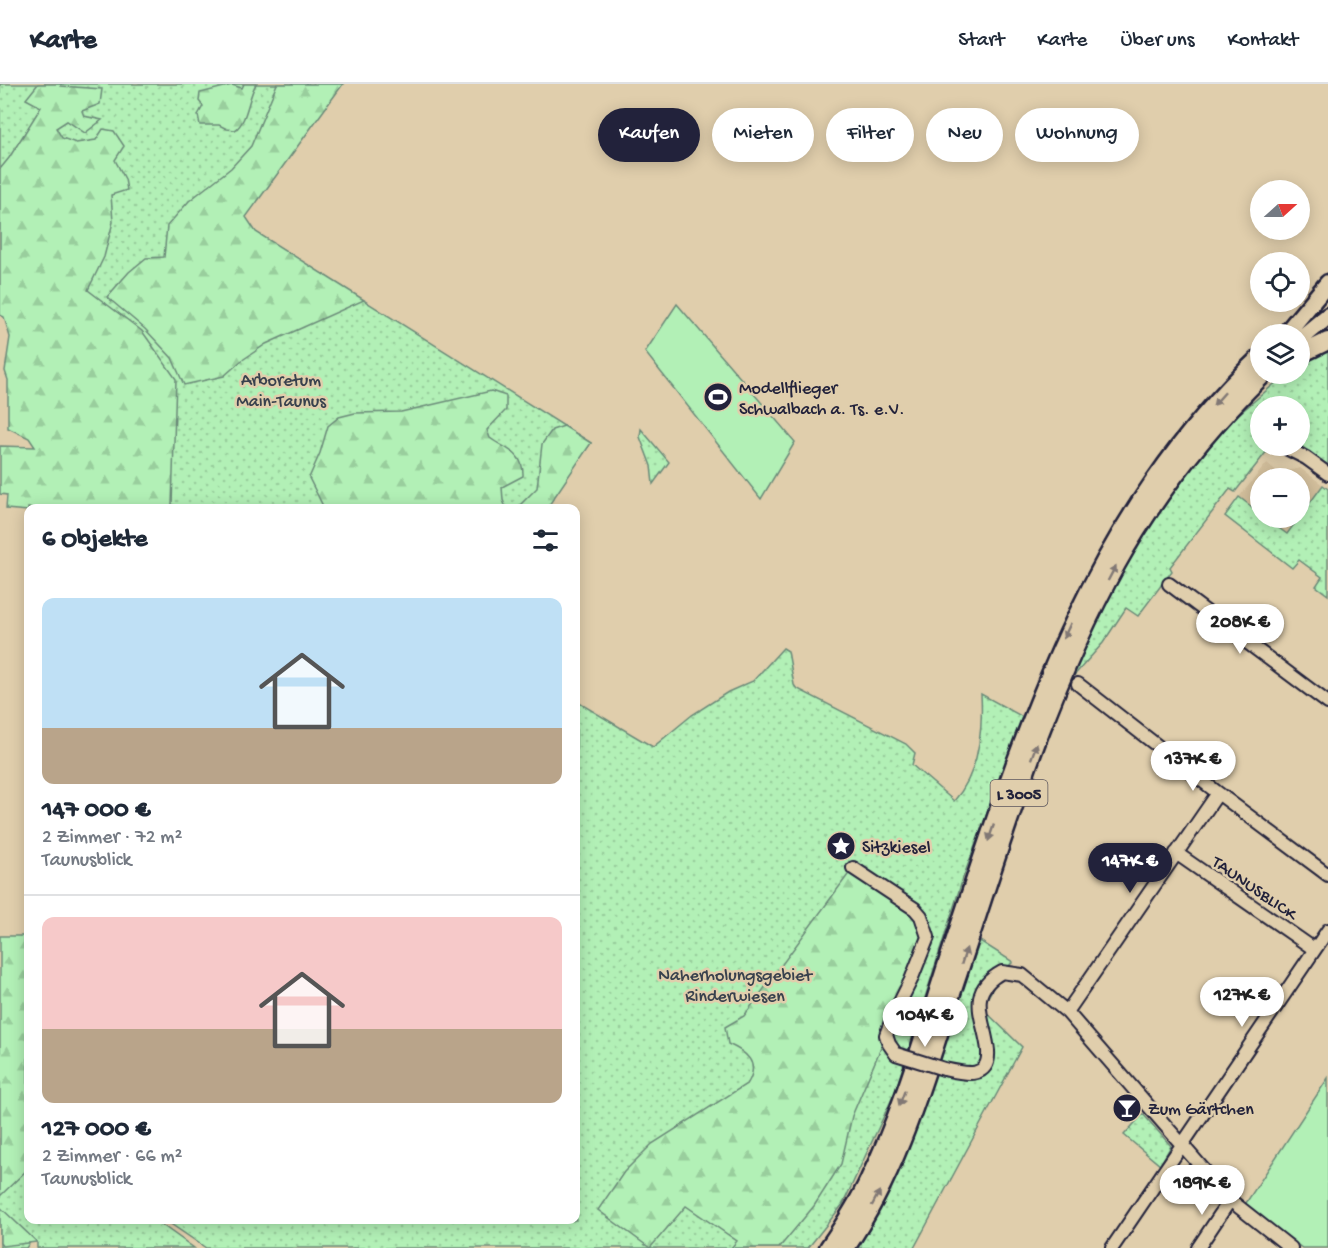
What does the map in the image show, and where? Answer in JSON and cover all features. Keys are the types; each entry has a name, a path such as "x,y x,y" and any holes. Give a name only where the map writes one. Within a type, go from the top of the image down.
{"highway":[{"path":"1299,324 1328,283"},
{"path":"1302,324 1328,298"},
{"path":"1310,325 1328,316"},
{"path":"1310,350 1328,341"},
{"name":"L 3005","path":"828,1248 860,1197 881,1154 904,1093 1027,729 1076,614 1119,532 1162,469 1202,418 1250,368"},
{"name":"L 3005","path":"846,1248 883,1184 906,1130 1013,812 1057,693 1089,620 1118,563 1160,496 1212,428 1254,384"}],"street":[{"path":"1302,456 1328,474"},
{"path":"1169,584 1328,703"},
{"path":"1078,684 1328,875"},
{"path":"1067,1012 1218,793"},
{"name":"TAUNUSBLICK","path":"1176,854 1314,949"},
{"path":"853,868 915,909 921,916 928,937 886,1035 896,1054 944,1070 968,1074 981,1071 989,1059 978,1007 979,997 986,983 1002,972 1022,975 1067,1012 1230,1200 1291,1248"},
{"path":"1112,1248 1328,930"},
{"path":"1198,1248 1230,1200"}],"shaded area":[{"path":"1267,463 1273,468 1263,468"},
{"path":"1310,475 1323,485 1310,503"},
{"path":"1250,484 1250,505 1239,497"},
{"path":"1278,528 1292,528 1287,535"}],"green space":[{"name":"Arboretum Main-Taunus","path":"0,84 337,84 236,220 591,443 547,504 157,504 0,249"},
{"path":"38,84 102,89 100,104 82,111 84,116 102,120 85,133 67,121 56,128 62,138 76,143 96,140 103,129 114,131 124,146 115,160 125,179 127,190 111,195 113,222 104,257 88,290 142,331 176,379 172,504 24,504 24,511 6,509 7,495 0,494 0,446 35,447 29,438 8,428 8,380 5,371 10,337 4,317 0,315 0,169 41,107 26,99"},
{"path":"244,84 256,84 239,127 235,130 219,125 200,125 198,115 203,106 199,101 200,93 232,85 242,88"},
{"path":"277,84 343,84 246,217 256,232 364,300 266,344 224,376 184,385 172,358 145,329 107,297 129,272 146,258 164,257 167,226 189,201 231,168 251,146"},
{"name":"Modellflieger Schwalbach a. Ts. e.V.","path":"677,304 795,442 761,499 645,352"},
{"path":"1328,347 1328,467 1310,453 1310,396 1260,396 1274,384 1310,384 1310,357"},
{"path":"491,391 506,396 506,410 487,430 490,438 513,452 523,468 523,476 502,487 504,504 322,504 309,478 328,426 339,417 355,413 401,412"},
{"path":"1250,405 1250,456 1263,456 1254,468 1250,468 1250,473 1235,492 1230,489 1170,567 1172,571 1138,616 1126,608 1103,643 1070,680 1069,670 1147,522 1190,466 1233,419"},
{"path":"564,426 591,443 550,504 521,504 537,488 542,444 552,430"},
{"path":"641,429 669,462 653,484 651,466 640,437"},
{"path":"1323,485 1328,489 1328,595 1316,586 1322,577 1299,560 1292,568 1225,516 1239,497 1250,505 1250,528 1279,528 1287,534 1291,528 1310,528 1310,503"},
{"name":"Naherholungsgebiet Rinderwiesen","path":"783,648 788,651 796,688 906,744 915,753 912,765 954,801 969,778 978,750 981,694 1023,717 963,878 895,1092 843,1204 808,1248 206,1248 171,1224 580,1224 580,703 653,747 692,715 728,692 753,681"},
{"path":"853,868 912,906 928,937 852,1116 841,1164 814,1206 779,1248 731,1248 737,1241 686,1206 650,1248 598,1210 624,1172 652,1144 748,1083 752,1064 745,1054 728,1044 725,1027 744,1016"},
{"path":"0,936 24,936 24,1173 0,1196"},
{"path":"980,941 1013,962 1002,972 982,1008 1022,1047 914,1248 855,1248 919,1112"},
{"path":"1328,1078 1328,1248 1302,1248 1244,1206"},
{"path":"1143,1114 1171,1146 1160,1165 1124,1135"},
{"path":"0,1139 24,1154 24,1224 161,1224 194,1248 37,1248 37,1242 33,1238 26,1248 0,1248"},
{"path":"0,1207 37,1242 2,1246 0,1243"}],"place":[{"name":"Modellflieger Schwalbach a. Ts. e.V.","path":"718,397"},
{"name":"Sitzkiesel","path":"841,846"},
{"name":"Zum Gärtchen","path":"1127,1108"}]}
